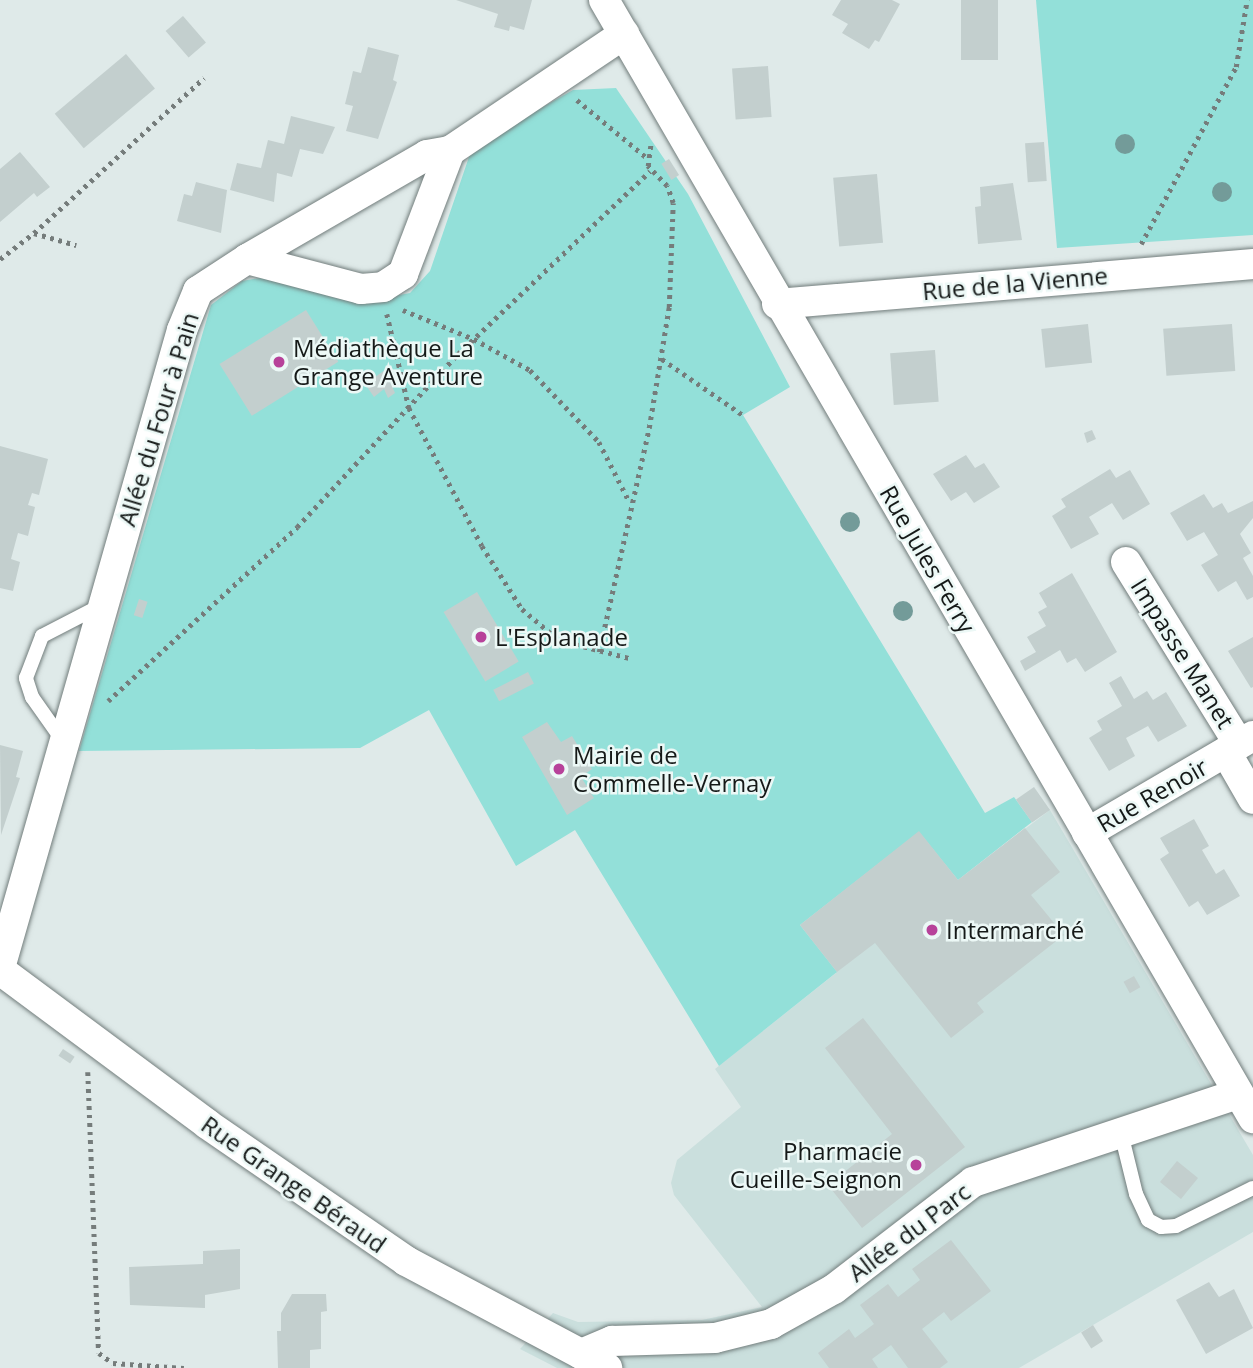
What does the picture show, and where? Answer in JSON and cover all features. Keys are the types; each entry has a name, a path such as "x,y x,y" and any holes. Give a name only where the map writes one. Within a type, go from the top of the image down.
{"street":[{"name":"Rue Jules Ferry","path":"604,0 669,109 777,304 1245,1106"},
{"path":"247,259 361,289 383,287 403,274 450,151 552,79 624,34"},
{"name":"Allée du Four à Pain","path":"0,969 182,330 198,290 427,155 450,151"},
{"name":"Rue de la Vienne","path":"777,304 1253,264"},
{"name":"Impasse Manet","path":"1126,562 1239,744 1253,799"},
{"name":"Rue Renoir","path":"1087,833 1239,744"},
{"name":"Rue Grange Béraud","path":"0,969 207,1125 406,1261 594,1361"},
{"name":"Allée du Parc","path":"594,1361 612,1341 715,1338 771,1324 834,1289 973,1182 1121,1133 1245,1106"}],"lane":[{"path":"64,742 32,697 29,671 42,636 103,604"},
{"path":"1121,1133 1136,1194 1148,1220 1161,1227 1176,1226 1253,1188"}],"path":[{"path":"1125,273 1236,67 1247,0"},
{"path":"0,259 34,233 204,78"},
{"path":"552,79 646,157 650,171 667,186 673,203 662,359 629,502 599,652"},
{"path":"646,157 653,139 646,124 669,109"},
{"path":"104,705 297,527 474,339 650,171"},
{"path":"34,233 76,245"},
{"path":"384,303 409,408 482,546 522,610 559,640 633,659"},
{"path":"397,308 474,339 530,370 564,401 599,442 629,502"},
{"path":"662,359 743,415"},
{"path":"87,1035 99,1353 113,1363 184,1368"}],"shaded area":[{"path":"1036,0 1253,0 1253,235 1057,248"},
{"path":"616,88 688,194 790,387 743,415 985,813 1014,797 1032,822 958,880 919,832 800,925 837,972 719,1066 575,830 516,866 429,710 360,748 79,751 211,305 242,281 265,277 356,303 410,293 430,271 470,154 483,141 573,90"},
{"path":"1050,810 1253,1155 1253,1232 1019,1368 557,1368 520,1349 553,1313 578,1322 702,1320 762,1307 674,1195 671,1183 677,1160 741,1107 715,1069 836,973 800,925 919,831 958,880"}],"building":[{"path":"456,0 532,0 524,30 510,26 509,31 494,27 498,14"},
{"path":"841,0 892,0 900,4 879,42 875,40 869,49 842,33 848,24 832,15"},
{"path":"961,0 998,0 998,60 961,60"},
{"path":"183,16 206,42 189,58 166,31"},
{"path":"368,47 399,55 393,80 397,82 378,139 346,131 353,106 345,104 353,71 361,73"},
{"path":"126,54 155,88 84,148 55,114"},
{"path":"768,66 772,117 736,119 732,69"},
{"path":"291,116 335,127 323,154 300,149 292,177 277,173 274,202 230,190 237,163 261,168 268,140 284,144"},
{"path":"1044,142 1047,181 1028,182 1025,143"},
{"path":"20,152 50,187 37,197 34,193 0,222 0,169"},
{"path":"669,159 679,175 671,180 661,164"},
{"path":"877,174 883,243 839,247 833,178"},
{"path":"196,182 227,190 221,233 177,221 184,194 192,196"},
{"path":"1013,183 1022,240 978,244 975,207 981,206 980,187"},
{"name":"Médiathèque La Grange Aventure","path":"306,310 338,362 252,416 219,364"},
{"path":"1088,324 1092,363 1045,368 1041,329"},
{"path":"1232,324 1235,371 1166,376 1163,329"},
{"path":"935,350 939,402 894,405 890,353"},
{"path":"385,370 395,393 388,398 384,389 374,397 365,384"},
{"path":"1092,430 1096,439 1087,443 1084,433"},
{"path":"0,446 48,459 39,495 32,493 28,505 35,507 28,536 18,533 11,559 20,562 13,591 0,588"},
{"path":"966,455 975,468 984,463 1000,487 974,503 966,492 951,501 933,474"},
{"path":"1110,469 1116,478 1130,470 1150,504 1123,520 1112,503 1089,517 1099,534 1071,549 1052,516 1066,507 1061,499"},
{"path":"1204,494 1213,508 1222,503 1228,513 1253,501 1253,518 1240,534 1251,553 1243,558 1253,576 1253,597 1247,600 1236,581 1218,592 1201,565 1218,555 1204,532 1187,541 1170,513"},
{"path":"1072,573 1117,652 1085,672 1076,658 1067,663 1060,650 1025,671 1020,661 1036,652 1027,637 1046,626 1038,612 1047,607 1039,593"},
{"name":"L'Esplanade","path":"477,592 519,661 485,682 444,612"},
{"path":"139,599 148,602 142,618 134,615"},
{"path":"1253,637 1253,687 1251,688 1228,651"},
{"path":"528,672 534,684 499,701 493,690"},
{"path":"1121,676 1134,699 1147,691 1153,700 1166,692 1187,726 1158,742 1148,726 1126,738 1135,756 1109,771 1089,738 1102,730 1097,721 1122,706 1109,683"},
{"path":"547,722 561,742 572,736 592,769 581,777 594,798 567,815 522,737"},
{"path":"0,745 23,751 16,777 20,778 1,835"},
{"path":"1034,787 1050,810 1032,823 1016,800"},
{"path":"1194,819 1209,846 1202,850 1216,874 1224,869 1240,896 1207,915 1198,901 1189,907 1160,859 1169,853 1160,838"},
{"name":"Intermarché","path":"1025,828 1060,872 1031,895 1064,935 977,1003 984,1012 951,1038 875,943 837,972 800,925 919,831 958,880"},
{"path":"1134,976 1140,987 1130,993 1124,982"},
{"path":"863,1018 965,1147 862,1228 828,1185 892,1134 825,1048"},
{"path":"63,1049 75,1057 70,1063 59,1056"},
{"path":"1177,1161 1198,1178 1181,1199 1160,1182"},
{"path":"951,1240 991,1291 951,1321 944,1312 922,1329 948,1362 940,1368 908,1368 891,1345 872,1359 878,1368 829,1368 818,1353 849,1329 855,1338 874,1324 860,1305 888,1284 898,1297 920,1280 912,1269"},
{"path":"240,1249 240,1289 205,1295 205,1308 130,1305 129,1267 203,1264 203,1251"},
{"path":"1209,1282 1219,1297 1234,1289 1253,1328 1206,1354 1176,1300"},
{"path":"292,1294 326,1294 327,1311 321,1312 321,1349 310,1350 310,1368 278,1368 277,1331 281,1331 281,1313"},
{"path":"1093,1325 1103,1341 1091,1349 1081,1332"}],"place":[{"name":"Médiathèque La Grange Aventure","path":"279,362"},
{"name":"L'Esplanade","path":"481,637"},
{"name":"Mairie de Commelle-Vernay","path":"559,769"},
{"name":"Intermarché","path":"932,930"},
{"name":"Pharmacie Cueille-Seignon","path":"916,1165"}]}
